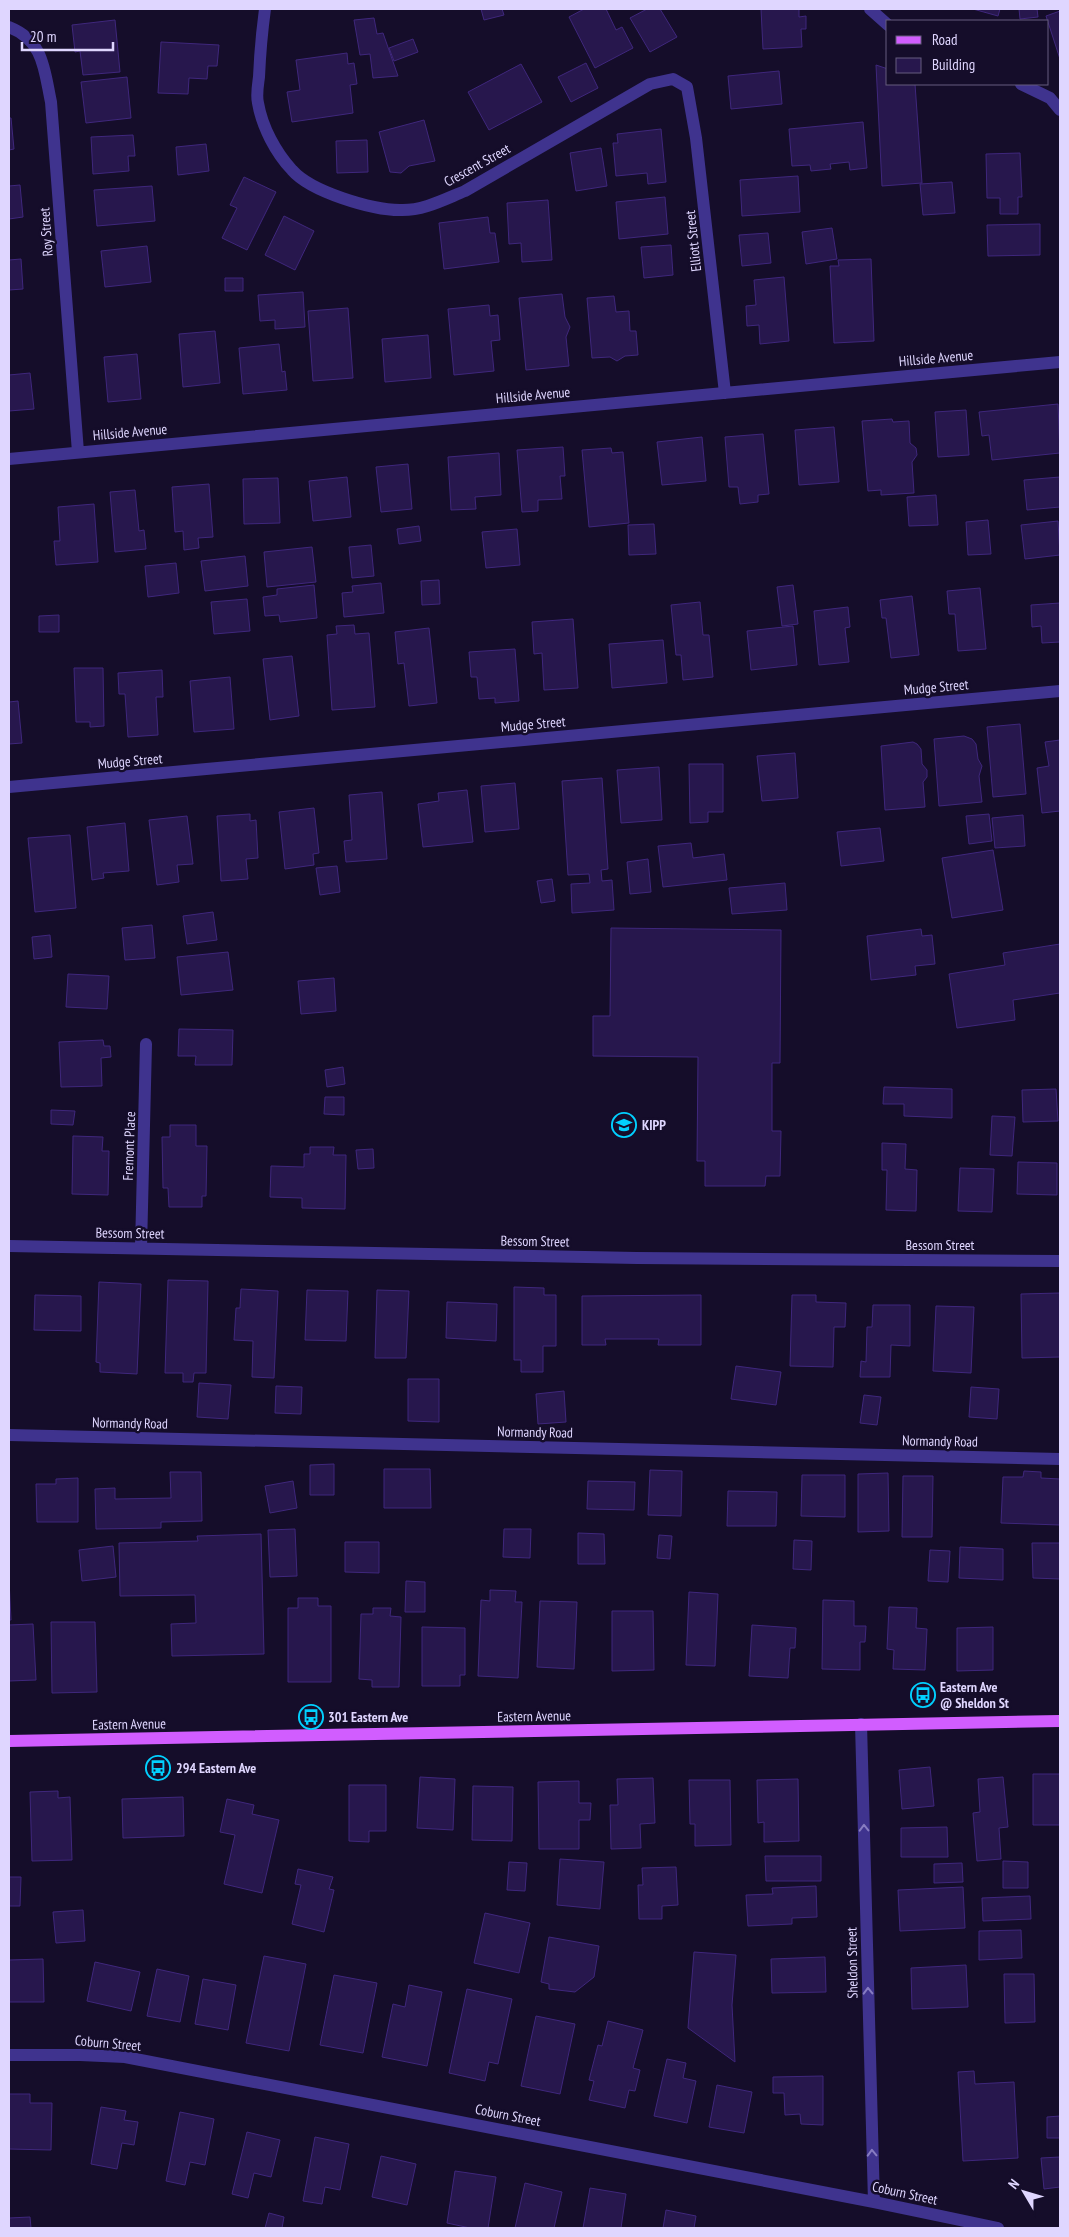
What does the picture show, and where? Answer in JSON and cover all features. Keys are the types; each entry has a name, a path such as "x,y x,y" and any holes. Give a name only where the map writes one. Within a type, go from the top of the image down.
{"main road":[{"name":"Eastern Avenue","path":"9,1741 1060,1720"}],"street":[{"name":"Crescent Street","path":"265,9 257,102 263,123 276,149 293,172 314,186 343,199 371,206 400,210 442,201 465,191 650,84 673,79 687,87"},
{"path":"870,9 886,23"},
{"name":"Roy Street","path":"9,27 29,38 41,56 51,102 78,452"},
{"path":"1023,85 1050,98 1060,110"},
{"name":"Elliott Street","path":"687,87 696,138 725,393"},
{"name":"Hillside Avenue","path":"9,459 1060,362"},
{"name":"Mudge Street","path":"9,787 1060,691"},
{"name":"Fremont Place","path":"141,1248 146,1044"},
{"name":"Bessom Street","path":"9,1246 637,1258 1060,1261"},
{"name":"Normandy Road","path":"9,1435 1060,1459"},
{"name":"Sheldon Street","path":"861,1724 874,2202"},
{"name":"Coburn Street","path":"9,2056 80,2055 125,2057 874,2202 998,2228"}],"building":[{"path":"481,9 502,9 504,15 484,20"},
{"path":"584,9 606,9 616,30 622,27 633,48 595,68 569,17"},
{"path":"647,9 660,9 677,37 650,52 630,18"},
{"path":"761,9 799,9 799,17 806,16 806,29 801,29 802,47 763,49"},
{"path":"973,9 1000,9 998,16"},
{"path":"1019,9 1037,9 1038,17 1020,19"},
{"path":"1060,11 1060,59 1049,20 1046,16"},
{"path":"374,18 377,34 383,33 398,76 373,78 370,54 360,55 354,20"},
{"path":"115,20 120,72 83,75 80,51 75,52 72,25"},
{"path":"413,39 418,52 394,61 389,48"},
{"path":"161,42 219,45 217,66 208,66 207,79 189,78 188,94 158,93"},
{"path":"347,53 348,64 354,63 357,84 350,85 353,113 292,122 287,92 300,90 296,60"},
{"path":"586,63 598,88 571,102 558,77"},
{"path":"521,64 542,102 489,130 468,92"},
{"path":"876,65 886,68 886,85 915,85 922,183 882,186"},
{"path":"779,71 782,104 731,109 728,76"},
{"path":"127,77 131,118 86,123 81,82"},
{"path":"9,118 11,118 14,149 9,150"},
{"path":"424,120 435,161 409,166 401,173 390,172 379,132"},
{"path":"863,122 867,168 850,170 849,162 830,164 831,169 811,171 810,165 792,166 789,129"},
{"path":"661,129 666,182 648,184 647,173 616,176 613,143 618,143 617,134"},
{"path":"133,135 135,156 128,156 129,171 93,174 91,137"},
{"path":"367,140 368,172 337,173 336,141"},
{"path":"206,144 209,171 178,175 176,147"},
{"path":"601,148 607,186 576,191 570,153"},
{"path":"1020,153 1022,197 1018,197 1018,214 1000,214 1000,198 987,198 986,154"},
{"path":"798,176 800,212 742,216 740,180"},
{"path":"244,177 276,192 247,250 222,238 237,208 230,205"},
{"path":"952,182 955,213 923,215 920,184"},
{"path":"20,185 23,217 9,219 9,186"},
{"path":"152,186 155,221 97,226 94,190"},
{"path":"665,197 668,234 619,239 616,202"},
{"path":"548,200 552,260 522,262 521,243 509,244 507,203"},
{"path":"284,216 314,231 295,270 265,255"},
{"path":"488,217 490,233 495,233 499,262 444,269 439,223"},
{"path":"1040,224 1040,255 988,256 987,225"},
{"path":"832,228 837,259 806,264 802,232"},
{"path":"768,233 771,263 742,266 739,235"},
{"path":"671,245 673,275 644,278 641,247"},
{"path":"147,246 151,282 105,287 101,251"},
{"path":"21,259 23,289 9,290 9,260"},
{"path":"871,259 874,341 834,343 830,266 839,266 838,260"},
{"path":"784,277 789,341 760,344 759,325 747,326 746,306 756,305 754,280"},
{"path":"225,278 243,278 243,291 225,291"},
{"path":"303,292 305,327 275,329 275,320 260,321 258,295"},
{"path":"562,294 565,317 570,327 566,337 569,366 526,370 519,298"},
{"path":"614,296 616,312 629,311 630,331 636,331 638,355 625,356 617,361 610,357 592,358 587,298"},
{"path":"489,305 490,316 498,315 500,340 491,341 494,371 454,375 448,309"},
{"path":"348,308 353,378 313,381 308,311"},
{"path":"215,331 220,383 183,387 179,334"},
{"path":"428,335 431,378 385,382 382,339"},
{"path":"279,344 282,372 285,371 287,390 243,394 239,348"},
{"path":"137,354 141,399 108,402 104,357"},
{"path":"30,373 34,409 9,411 9,375"},
{"path":"1058,404 1060,453 992,460 989,435 982,436 979,412"},
{"path":"966,410 969,455 938,457 935,412"},
{"path":"892,419 893,422 909,421 910,443 916,448 917,455 912,462 914,493 881,495 881,490 868,491 862,421"},
{"path":"834,427 839,482 799,485 795,430"},
{"path":"763,434 769,494 758,495 758,502 740,504 738,487 729,487 725,437"},
{"path":"702,437 706,481 662,485 657,442"},
{"path":"563,447 565,476 560,476 562,499 538,500 538,511 522,512 517,450"},
{"path":"611,448 612,453 623,452 629,523 589,527 582,450"},
{"path":"499,453 501,495 475,497 476,509 451,510 448,457"},
{"path":"408,464 412,509 381,512 376,467"},
{"path":"347,477 351,517 313,521 309,481"},
{"path":"1060,477 1060,507 1027,510 1024,480"},
{"path":"278,478 280,523 244,524 243,479"},
{"path":"209,484 213,537 198,538 199,548 184,550 183,531 175,532 172,487"},
{"path":"135,490 139,531 144,530 146,549 115,552 110,492"},
{"path":"936,495 938,525 909,526 907,497"},
{"path":"94,504 98,562 56,565 54,541 60,541 58,507"},
{"path":"988,520 991,554 968,555 966,522"},
{"path":"1058,521 1060,555 1025,559 1021,525"},
{"path":"654,524 656,554 629,555 628,525"},
{"path":"419,526 421,541 399,544 397,529"},
{"path":"517,529 520,565 486,568 482,532"},
{"path":"371,545 374,576 352,578 349,547"},
{"path":"312,547 316,582 267,587 264,552"},
{"path":"245,556 248,586 205,591 201,561"},
{"path":"176,563 179,593 148,597 145,566"},
{"path":"439,580 440,604 422,605 421,581"},
{"path":"381,583 384,613 344,617 342,593 353,592 352,586"},
{"path":"314,585 317,618 280,622 279,615 265,616 263,597 277,595 277,589"},
{"path":"793,585 798,624 782,626 777,587"},
{"path":"980,588 986,649 958,651 955,614 949,614 947,591"},
{"path":"912,596 919,655 891,658 886,618 882,618 880,600"},
{"path":"247,599 250,631 214,634 211,602"},
{"path":"700,602 703,635 709,635 713,677 683,680 681,655 676,655 671,605"},
{"path":"1060,603 1060,642 1042,643 1041,626 1032,627 1031,605"},
{"path":"848,607 850,627 845,628 849,662 819,665 814,611"},
{"path":"59,615 59,632 39,632 39,616"},
{"path":"573,619 578,688 544,690 542,653 534,654 532,622"},
{"path":"354,625 355,634 369,633 375,707 332,710 327,635 337,634 336,626"},
{"path":"793,626 797,665 751,670 747,631"},
{"path":"429,628 437,703 409,706 404,663 398,664 395,632"},
{"path":"663,640 667,683 612,688 609,644"},
{"path":"515,649 519,701 495,703 495,698 479,699 477,677 471,677 469,652"},
{"path":"292,656 299,716 270,720 263,659"},
{"path":"74,668 103,668 104,726 90,727 90,722 76,722"},
{"path":"162,670 163,697 156,697 158,735 128,737 125,694 119,694 118,673"},
{"path":"230,677 234,729 194,732 190,681"},
{"path":"18,701 22,743 9,744 9,702"},
{"path":"1020,724 1026,794 993,797 987,727"},
{"path":"964,736 972,739 976,744 978,759 982,766 979,776 982,802 939,806 934,739"},
{"path":"1060,740 1060,811 1042,813 1037,768 1049,766 1045,742"},
{"path":"913,742 921,749 922,764 927,770 927,777 923,782 925,807 885,810 881,746"},
{"path":"795,753 798,798 762,801 757,756"},
{"path":"689,764 723,764 723,812 708,812 708,822 690,823"},
{"path":"659,767 662,820 621,823 617,770"},
{"path":"602,778 608,869 601,870 602,881 612,880 614,910 572,913 571,884 590,883 589,874 568,875 562,781"},
{"path":"515,783 519,829 485,832 481,786"},
{"path":"467,790 473,842 423,847 418,804 439,801 438,793"},
{"path":"382,792 387,859 346,862 344,841 352,840 349,795"},
{"path":"314,808 319,853 313,854 314,865 285,869 279,812"},
{"path":"250,814 250,821 256,820 258,858 246,859 248,879 221,881 217,816"},
{"path":"989,814 992,841 969,844 966,816"},
{"path":"1023,815 1025,846 995,848 992,818"},
{"path":"187,816 193,864 177,865 179,882 157,885 149,820"},
{"path":"125,823 129,871 103,873 104,878 92,880 87,827"},
{"path":"880,828 884,861 841,866 837,832"},
{"path":"70,835 76,908 35,912 28,838"},
{"path":"691,843 693,858 724,854 727,880 663,887 658,846"},
{"path":"993,850 1003,910 952,918 942,858"},
{"path":"648,859 651,892 630,894 627,862"},
{"path":"337,866 340,892 320,895 316,868"},
{"path":"552,879 555,901 541,903 537,881"},
{"path":"785,883 787,910 732,914 729,888"},
{"path":"213,912 217,940 187,944 183,916"},
{"path":"152,925 155,958 125,960 122,928"},
{"name":"KIPP","path":"611,928 781,930 780,1063 772,1063 772,1131 781,1131 780,1176 766,1176 765,1186 705,1186 705,1161 697,1161 698,1057 593,1056 593,1016 610,1016"},
{"path":"921,929 922,936 932,935 935,964 915,966 916,975 871,980 867,936"},
{"path":"50,935 52,957 34,959 32,937"},
{"path":"1060,944 1060,993 1013,1000 1015,1020 957,1028 949,974 1005,965 1003,953"},
{"path":"228,952 233,990 181,995 177,957"},
{"path":"68,974 109,976 107,1009 66,1007"},
{"path":"334,978 336,1011 301,1014 298,981"},
{"path":"179,1029 233,1030 232,1065 195,1065 196,1056 178,1056"},
{"path":"103,1040 104,1046 110,1046 111,1057 101,1058 102,1086 61,1087 59,1042"},
{"path":"343,1067 345,1084 327,1087 325,1070"},
{"path":"884,1087 952,1089 952,1118 904,1116 904,1104 883,1104"},
{"path":"1056,1089 1058,1121 1023,1122 1022,1090"},
{"path":"325,1097 344,1097 344,1115 324,1114"},
{"path":"51,1110 75,1111 73,1125 51,1124"},
{"path":"992,1116 1015,1117 1012,1156 990,1155"},
{"path":"170,1125 196,1125 196,1146 207,1146 206,1196 202,1196 202,1207 169,1207 168,1188 163,1188 162,1137 170,1137"},
{"path":"73,1136 103,1137 102,1151 109,1151 108,1195 72,1194"},
{"path":"882,1143 906,1144 905,1169 917,1170 916,1211 886,1210 887,1170 882,1170"},
{"path":"310,1147 334,1147 333,1155 346,1155 345,1209 302,1208 302,1198 270,1197 271,1166 304,1167 304,1154 310,1154"},
{"path":"373,1149 374,1168 358,1169 356,1150"},
{"path":"1018,1162 1057,1163 1057,1195 1017,1194"},
{"path":"960,1168 994,1169 992,1212 958,1211"},
{"path":"168,1280 208,1281 206,1373 194,1373 193,1382 183,1382 183,1373 165,1373"},
{"path":"99,1282 141,1284 137,1374 100,1372 100,1363 96,1362"},
{"path":"514,1287 544,1288 544,1295 556,1295 556,1346 543,1346 543,1372 521,1372 521,1360 514,1360"},
{"path":"241,1289 278,1291 274,1378 252,1377 253,1341 234,1340 236,1308 240,1308"},
{"path":"307,1290 348,1291 346,1341 305,1340"},
{"path":"377,1290 409,1291 406,1358 375,1358"},
{"path":"1060,1293 1060,1357 1022,1358 1021,1294"},
{"path":"35,1295 81,1296 81,1331 34,1330"},
{"path":"701,1295 701,1345 658,1345 659,1339 605,1339 606,1345 582,1345 582,1296"},
{"path":"792,1295 816,1295 816,1302 846,1303 845,1327 834,1327 833,1367 790,1366"},
{"path":"447,1302 497,1304 496,1341 446,1338"},
{"path":"873,1305 910,1305 910,1346 891,1345 890,1377 860,1377 861,1361 866,1362 867,1327 872,1327"},
{"path":"936,1306 974,1307 971,1373 933,1371"},
{"path":"736,1366 781,1372 776,1405 731,1399"},
{"path":"408,1379 439,1379 439,1422 408,1421"},
{"path":"199,1383 231,1385 228,1419 197,1417"},
{"path":"276,1386 302,1387 301,1414 275,1413"},
{"path":"971,1387 999,1389 997,1419 969,1417"},
{"path":"564,1391 566,1422 538,1424 536,1394"},
{"path":"864,1395 881,1397 877,1425 860,1423"},
{"path":"334,1464 334,1495 310,1495 310,1465"},
{"path":"384,1469 430,1469 431,1508 384,1508"},
{"path":"650,1470 682,1471 681,1516 648,1515"},
{"path":"1024,1471 1041,1472 1041,1478 1060,1479 1060,1525 1001,1523 1003,1477 1023,1477"},
{"path":"170,1472 201,1472 202,1521 161,1522 161,1528 96,1529 95,1489 115,1488 115,1499 171,1498"},
{"path":"888,1473 889,1531 858,1532 858,1474"},
{"path":"802,1475 845,1475 845,1517 801,1516"},
{"path":"903,1476 933,1476 932,1537 902,1537"},
{"path":"78,1478 78,1522 37,1522 36,1484 56,1484 56,1479"},
{"path":"293,1481 297,1508 270,1513 265,1486"},
{"path":"588,1481 635,1482 634,1510 587,1509"},
{"path":"728,1491 777,1492 776,1526 727,1526"},
{"path":"295,1529 297,1576 270,1577 268,1530"},
{"path":"504,1529 531,1529 530,1558 503,1557"},
{"path":"578,1533 604,1534 605,1564 578,1564"},
{"path":"261,1534 264,1654 172,1656 171,1624 196,1623 195,1595 120,1596 119,1543 198,1541 197,1536"},
{"path":"659,1535 672,1536 670,1559 657,1558"},
{"path":"794,1540 812,1541 811,1570 793,1569"},
{"path":"345,1542 379,1542 379,1573 345,1572"},
{"path":"1032,1543 1060,1543 1060,1579 1033,1578"},
{"path":"113,1546 116,1577 82,1581 79,1550"},
{"path":"960,1547 1003,1549 1003,1580 959,1578"},
{"path":"930,1550 950,1551 948,1582 928,1581"},
{"path":"9,1580 11,1620 9,1620"},
{"path":"406,1581 425,1582 425,1612 405,1612"},
{"path":"490,1590 516,1591 515,1602 522,1602 518,1678 478,1676 481,1600 490,1601"},
{"path":"689,1592 718,1594 715,1666 686,1665"},
{"path":"298,1598 318,1598 318,1606 331,1606 331,1682 288,1682 288,1608 298,1608"},
{"path":"823,1600 854,1601 854,1626 866,1626 865,1642 860,1642 860,1670 822,1669"},
{"path":"540,1601 577,1602 574,1669 537,1667"},
{"path":"889,1607 917,1608 916,1628 927,1629 925,1670 893,1669 894,1650 887,1649"},
{"path":"373,1608 391,1608 390,1616 401,1617 399,1687 372,1687 372,1680 359,1679 361,1614 373,1614"},
{"path":"612,1611 653,1611 654,1670 612,1671"},
{"path":"51,1622 95,1622 97,1692 52,1693"},
{"path":"33,1624 36,1680 9,1681 9,1625"},
{"path":"752,1625 796,1628 795,1648 790,1648 788,1678 749,1676"},
{"path":"422,1627 465,1628 465,1675 460,1675 460,1686 422,1686"},
{"path":"993,1627 993,1670 957,1671 957,1628"},
{"path":"930,1767 934,1806 902,1809 899,1770"},
{"path":"1033,1774 1060,1774 1060,1825 1033,1825"},
{"path":"420,1777 455,1779 453,1830 417,1828"},
{"path":"1003,1777 1008,1827 999,1828 1001,1859 977,1861 973,1813 980,1812 978,1779"},
{"path":"653,1778 655,1823 640,1824 641,1848 611,1849 610,1805 618,1805 617,1779"},
{"path":"798,1779 799,1841 764,1842 764,1822 758,1823 757,1780"},
{"path":"689,1780 730,1780 731,1845 695,1846 695,1824 690,1824"},
{"path":"579,1781 579,1803 591,1803 590,1820 579,1820 579,1849 539,1849 538,1782"},
{"path":"349,1785 386,1785 386,1831 369,1831 369,1842 349,1841"},
{"path":"473,1786 513,1787 512,1841 472,1840"},
{"path":"58,1791 58,1798 70,1797 72,1860 32,1861 30,1792"},
{"path":"183,1797 184,1836 123,1838 122,1799"},
{"path":"227,1799 254,1805 252,1814 279,1820 262,1893 224,1884 235,1835 220,1832"},
{"path":"947,1827 948,1857 901,1857 901,1828"},
{"path":"765,1856 821,1856 821,1881 766,1881"},
{"path":"560,1859 604,1862 600,1909 557,1905"},
{"path":"1003,1861 1028,1862 1028,1888 1003,1888"},
{"path":"509,1862 527,1863 525,1891 507,1890"},
{"path":"962,1863 963,1882 934,1883 934,1864"},
{"path":"676,1867 678,1905 662,1906 662,1919 639,1919 638,1885 643,1885 642,1868"},
{"path":"298,1869 333,1877 329,1889 334,1890 324,1932 292,1924 301,1885 295,1884"},
{"path":"9,1877 21,1877 20,1906 9,1906"},
{"path":"816,1886 817,1917 792,1918 792,1924 748,1926 746,1895 773,1894 772,1888"},
{"path":"963,1887 965,1928 900,1931 898,1890"},
{"path":"1030,1896 1031,1919 983,1921 982,1898"},
{"path":"83,1910 85,1941 56,1943 53,1912"},
{"path":"485,1913 530,1923 519,1973 474,1963"},
{"path":"1021,1930 1022,1958 979,1960 979,1931"},
{"path":"549,1937 599,1946 594,1977 575,1992 549,1989 549,1984 541,1982"},
{"path":"694,1952 736,1955 732,2005 735,2062 688,2028"},
{"path":"264,1956 306,1964 289,2051 246,2043"},
{"path":"825,1957 826,1992 772,1993 771,1959"},
{"path":"43,1959 44,2002 9,2002 9,1960"},
{"path":"95,1962 140,1972 131,2011 87,2001"},
{"path":"966,1965 968,2007 912,2009 911,1968"},
{"path":"157,1969 189,1976 180,2022 147,2016"},
{"path":"1004,1974 1034,1974 1035,2022 1005,2023"},
{"path":"334,1975 377,1983 363,2053 320,2045"},
{"path":"203,1979 236,1985 228,2030 195,2024"},
{"path":"409,1985 442,1992 427,2066 382,2057 393,2004 405,2007"},
{"path":"467,1989 512,1999 498,2064 489,2062 485,2081 449,2073"},
{"path":"536,2016 575,2024 560,2094 521,2086"},
{"path":"608,2021 643,2030 633,2068 640,2070 635,2091 629,2090 625,2108 589,2100 594,2081 589,2080 598,2045 602,2046"},
{"path":"667,2059 686,2063 683,2078 696,2081 687,2123 654,2116"},
{"path":"974,2071 975,2084 1014,2082 1018,2158 963,2161 958,2072"},
{"path":"823,2076 823,2125 801,2124 800,2114 785,2115 784,2093 773,2093 773,2077"},
{"path":"717,2085 752,2092 744,2133 709,2127"},
{"path":"9,2094 30,2094 30,2103 52,2103 51,2150 9,2149"},
{"path":"101,2107 126,2111 124,2120 138,2122 134,2145 122,2143 117,2169 91,2164"},
{"path":"180,2112 214,2119 205,2165 190,2162 185,2185 166,2181"},
{"path":"1060,2116 1060,2138 1047,2138 1047,2117"},
{"path":"247,2132 280,2140 271,2177 254,2173 248,2198 232,2194"},
{"path":"315,2137 349,2144 340,2190 325,2187 322,2204 303,2201"},
{"path":"381,2156 416,2164 407,2205 372,2197"},
{"path":"1060,2157 1060,2187 1044,2189 1041,2158"},
{"path":"455,2171 496,2177 488,2228 470,2228 447,2223"},
{"path":"525,2183 562,2192 554,2228 515,2228"},
{"path":"590,2188 626,2194 621,2228 583,2228"},
{"path":"666,2210 696,2216 694,2228 663,2228"},
{"path":"269,2213 284,2217 282,2228 265,2228"},
{"path":"30,2217 31,2228 9,2228 9,2218"}],"place":[{"name":"KIPP","path":"624,1125"},
{"name":"Eastern Ave @ Sheldon St","path":"923,1695"},
{"name":"301 Eastern Ave","path":"311,1717"},
{"name":"294 Eastern Ave","path":"158,1768"}]}
